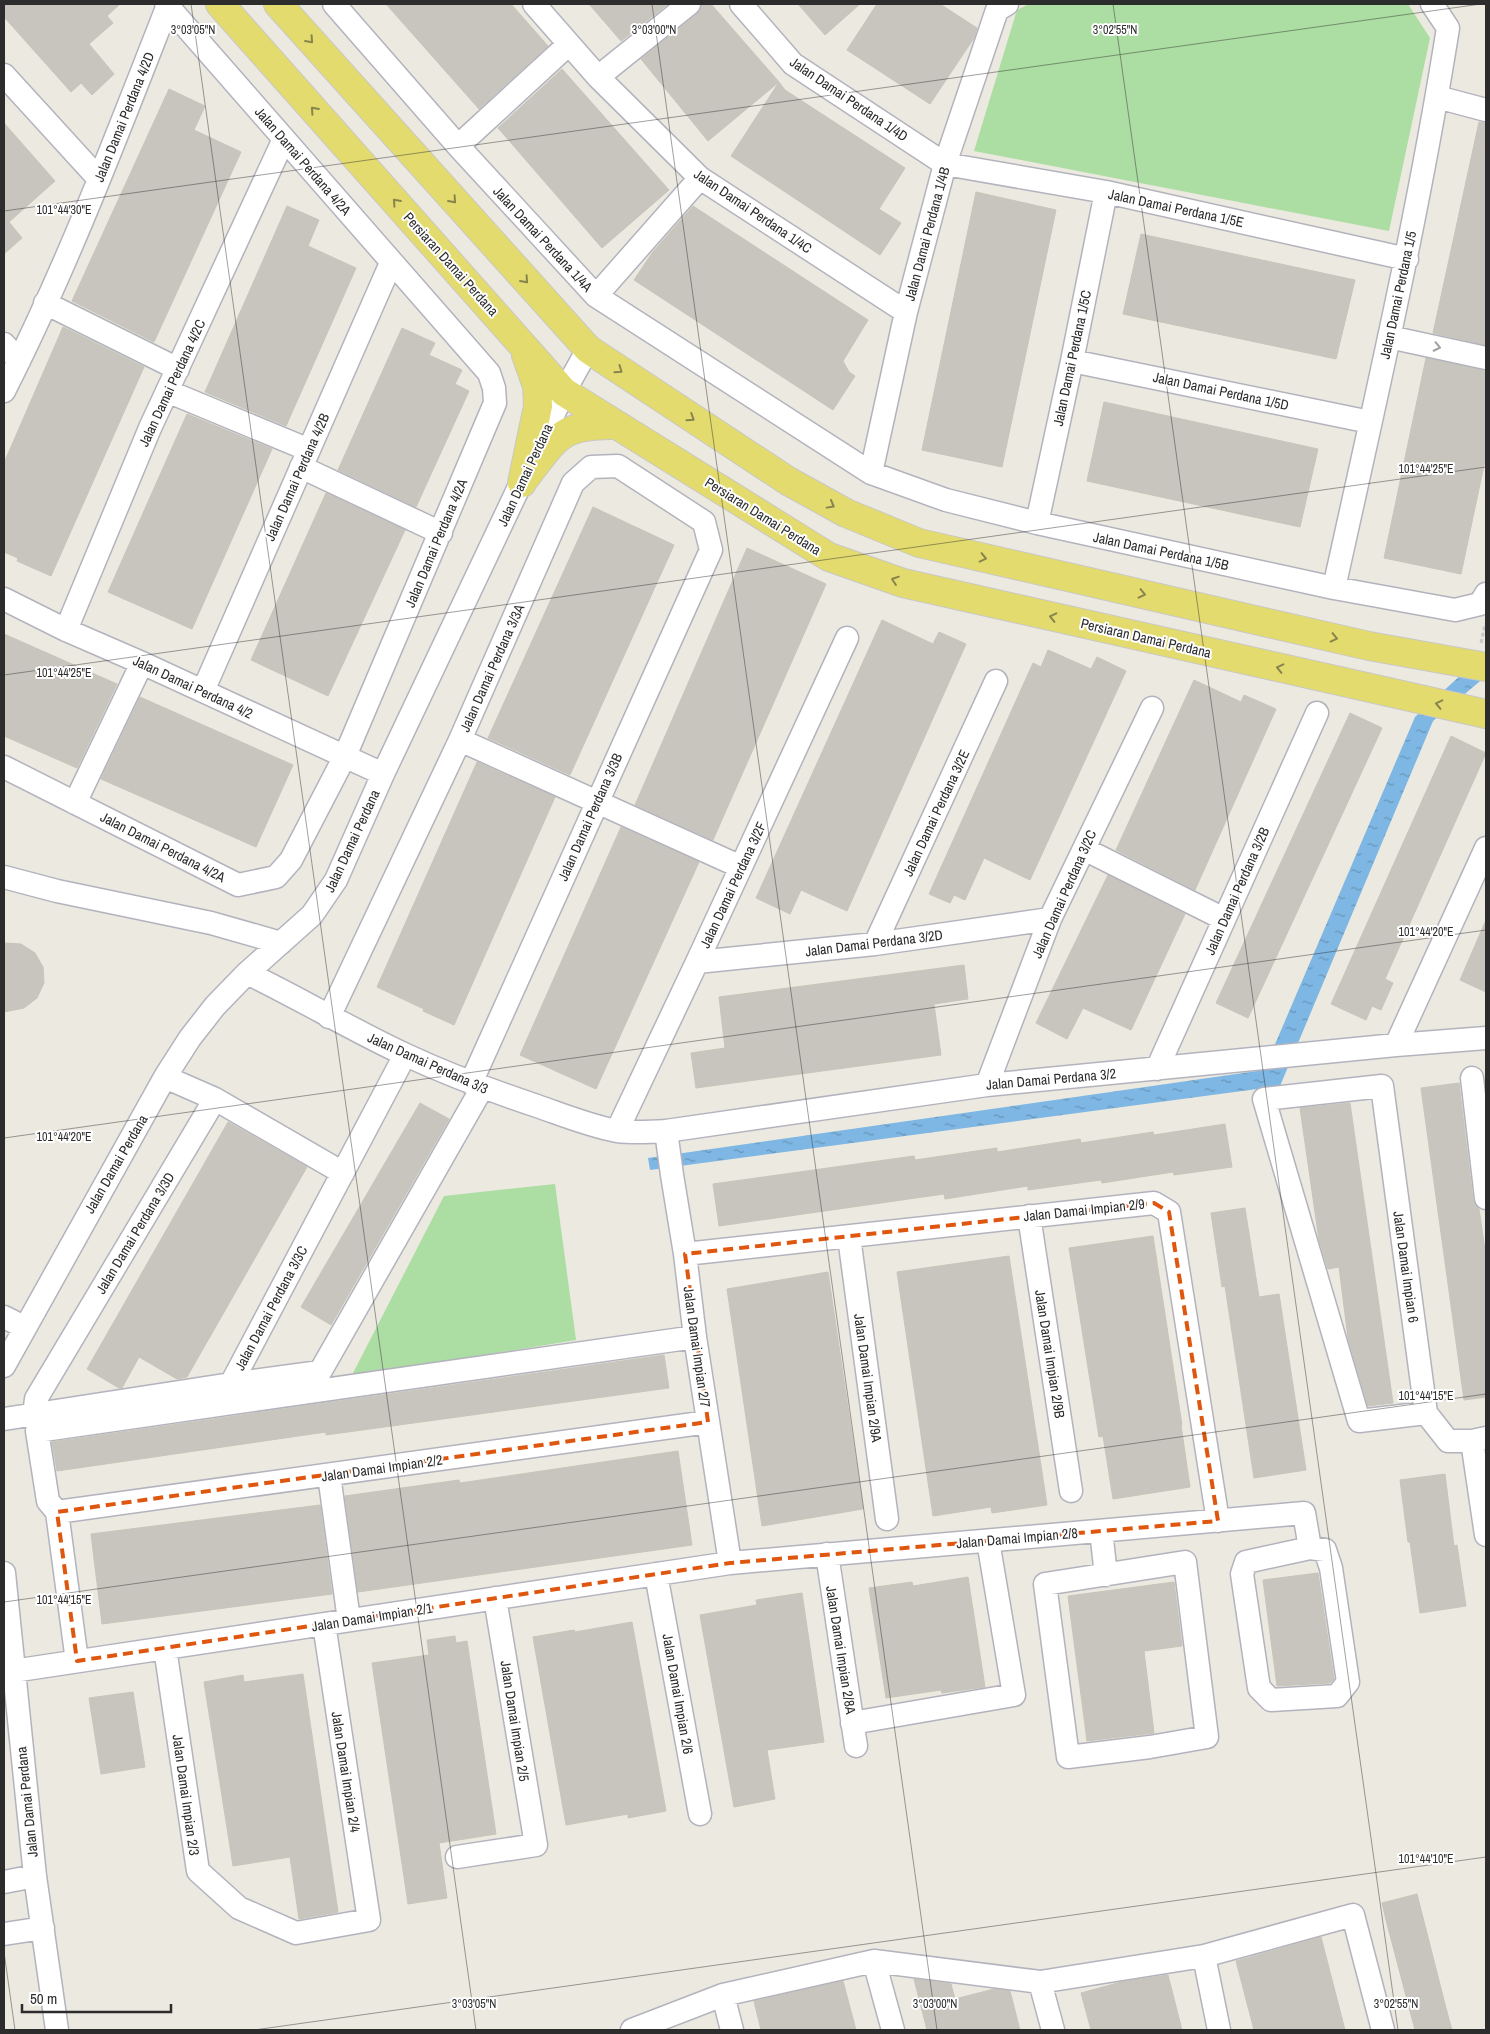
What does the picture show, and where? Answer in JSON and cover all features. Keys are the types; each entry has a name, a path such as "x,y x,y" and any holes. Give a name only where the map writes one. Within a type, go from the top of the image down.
{"main road":[{"name":"Persiaran Damai Perdana","path":"220,4 564,392 829,557 904,583 1486,714"},
{"path":"278,4 588,349 788,481 846,513 919,543 1370,646 1481,666"},
{"path":"521,344 537,386 538,406 522,482"},
{"path":"522,482 559,437 574,429 590,425 616,425"}],"street":[{"name":"Jalan Damai Perdana 4/2A","path":"4,767 238,886 276,877 291,860 345,756 495,403 494,388 489,373 167,4"},
{"name":"Jalan Damai Perdana 4/2D","path":"4,391 99,179 167,4"},
{"name":"Jalan Damai Perdana 1/4A","path":"334,4 458,146 596,296 872,474"},
{"name":"Jalan Damai Perdana 1/4C","path":"534,4 598,77 700,178 906,312"},
{"path":"598,77 688,4"},
{"name":"Jalan Damai Perdana 1/4D","path":"741,4 793,64 945,164"},
{"name":"Jalan Damai Perdana 1/5","path":"1334,588 1407,259 1437,97 1448,28 1432,4"},
{"name":"Jalan Damai Perdana 1/4B","path":"872,474 906,312 945,164 996,6"},
{"path":"458,146 569,44"},
{"path":"4,75 99,179"},
{"path":"1437,97 1486,110"},
{"name":"Jalan Damai Perdana 4/2C","path":"66,630 150,428 284,138"},
{"name":"Jalan Damai Perdana 1/5E","path":"945,164 1106,192 1407,259"},
{"path":"596,296 700,178"},
{"name":"Jalan Damai Perdana 1/5C","path":"1037,523 1106,192"},
{"name":"Jalan Damai Perdana 4/2B","path":"202,691 392,263"},
{"path":"45,303 178,369"},
{"path":"1389,337 1486,358"},
{"path":"4,344 19,361"},
{"name":"Jalan Damai Perdana","path":"4,1366 24,1327 165,1077 190,1038 215,1006 247,973 312,916 333,886 383,774 564,392 588,349"},
{"name":"Jalan Damai Perdana 1/5D","path":"1072,361 1370,422"},
{"path":"167,391 305,459 441,533"},
{"name":"Jalan Damai Perdana 3/3A","path":"329,1017 460,740 573,483 592,467 618,466 704,522 711,550"},
{"name":"Jalan Damai Perdana 1/5B","path":"872,474 946,500 1037,523 1334,588 1455,610 1483,599"},
{"name":"Jalan Damai Perdana 3/3B","path":"231,1384 320,1372 476,1086 597,802 711,550"},
{"name":"Jalan Damai Perdana 4/2","path":"4,599 66,630 383,774"},
{"name":"Jalan Damai Perdana 3/2F","path":"617,1131 847,638"},
{"path":"75,803 142,663"},
{"name":"Jalan Damai Perdana 3/2E","path":"875,944 996,681"},
{"name":"Jalan Damai Perdana 3/2C","path":"987,1085 1050,919 1152,708"},
{"name":"Jalan Damai Perdana 3/2B","path":"1157,1069 1317,712"},
{"path":"460,740 741,867"},
{"path":"1396,1045 1486,848"},
{"path":"1084,849 1224,919"},
{"path":"4,877 57,891 211,923 281,943"},
{"name":"Jalan Damai Perdana 3/2D","path":"697,962 875,944 1050,919"},
{"name":"Jalan Damai Perdana 3/3","path":"247,973 291,994 329,1017 406,1055 476,1086 596,1126 617,1131"},
{"name":"Jalan Damai Perdana 3/2","path":"617,1131 642,1132 667,1141 987,1085 1486,1038"},
{"name":"Jalan Damai Perdana 3/3C","path":"4,1419 231,1384 406,1055"},
{"path":"165,1077 214,1099 343,1172"},
{"path":"1472,1078 1486,1198"},
{"name":"Jalan Damai Impian 6","path":"1382,1086 1426,1413 1359,1421 1264,1099 1382,1086"},
{"name":"Jalan Damai Perdana 3/3D","path":"34,1415 36,1398 214,1099"},
{"name":"Jalan Damai Impian 2/7","path":"667,1141 686,1254 695,1337 730,1563"},
{"name":"Jalan Damai Impian 2/9","path":"686,1254 1154,1203 1169,1212 1218,1521"},
{"name":"Jalan Damai Impian 2/9B","path":"1029,1216 1071,1491"},
{"name":"Jalan Damai Impian 2/9A","path":"849,1237 887,1519"},
{"path":"4,1317 24,1327"},
{"path":"77,1661 57,1512 48,1501 37,1431 695,1337"},
{"path":"1426,1413 1448,1441 1479,1439 1486,1535"},
{"name":"Jalan Damai Impian 2/2","path":"57,1512 708,1422"},
{"path":"329,1475 349,1620"},
{"name":"Jalan Damai Impian 2/8","path":"730,1563 1304,1513 1310,1548"},
{"path":"1101,1531 1106,1575"},
{"path":"852,1723 1014,1695 988,1541"},
{"path":"1310,1548 1325,1550 1331,1568 1348,1682 1337,1696 1271,1700 1259,1688 1242,1574 1246,1562 1310,1548"},
{"name":"Jalan Damai Impian 2/8A","path":"826,1554 856,1746"},
{"path":"1185,1562 1208,1738 1068,1757 1045,1584 1106,1575 1185,1562"},
{"name":"Jalan Damai Impian 2/1","path":"13,1671 730,1563"},
{"name":"Jalan Damai Perdana","path":"4,1573 34,1876 57,2030"},
{"name":"Jalan Damai Impian 2/6","path":"656,1574 700,1814"},
{"name":"Jalan Damai Impian 2/5","path":"457,1857 536,1844 495,1598"},
{"name":"Jalan Damai Impian 2/4","path":"324,1624 369,1920"},
{"name":"Jalan Damai Impian 2/3","path":"165,1648 198,1871 239,1908 296,1933 369,1920"},
{"path":"4,1882 34,1876"},
{"path":"632,2030 723,1995 874,1962 1040,1982 1204,1956 1353,1915 1383,2030"},
{"path":"4,1934 43,1928"},
{"path":"1204,1956 1219,2030"},
{"path":"874,1962 893,2030"},
{"path":"1040,1982 1053,2030"},
{"path":"723,1995 732,2030"}],"path":[{"path":"1481,666 1485,626 1483,599"}],"highlighted area":[{"path":"1154,1203 1169,1212 1218,1521 730,1563 77,1661 57,1512 708,1422 685,1254"}],"green space":[{"path":"1029,4 1408,4 1430,38 1389,231 974,151 1017,10"},
{"path":"555,1184 576,1340 351,1377 444,1196"}],"water":[{"path":"1486,652 1486,676 1433,721 1280,1086 650,1170 648,1158 1264,1070 1415,717"}],"building":[{"path":"4,4 120,4 107,16 113,23 89,44 114,74 92,95 81,83 71,92 4,17"},
{"path":"386,4 511,4 548,46 479,109"},
{"path":"589,4 668,4 621,41"},
{"path":"702,4 711,4 779,82 708,141 641,59 697,14"},
{"path":"798,4 860,4 825,35"},
{"path":"877,4 940,4 977,28 974,38 930,104 847,50"},
{"path":"562,69 669,190 602,248 498,128"},
{"path":"779,82 785,90 905,168 879,209 901,223 880,255 731,156"},
{"path":"169,89 205,106 194,130 241,152 154,342 72,301"},
{"path":"1479,122 1486,123 1486,345 1433,333"},
{"path":"4,123 55,181 9,222 22,238 4,254"},
{"path":"976,192 1056,210 1002,467 922,450"},
{"path":"287,206 319,220 308,246 356,268 286,426 205,392"},
{"path":"693,206 868,320 843,361 849,372 855,376 833,410 634,280 652,253"},
{"path":"1141,234 1355,280 1336,359 1123,314"},
{"path":"63,327 144,367 51,576 17,561 18,558 4,552 4,463"},
{"path":"402,328 435,343 429,355 462,370 455,384 469,391 416,507 338,470"},
{"path":"1426,358 1486,371 1486,456 1461,574 1384,558"},
{"path":"1104,402 1318,449 1300,527 1087,481"},
{"path":"187,414 272,449 192,629 108,592"},
{"path":"326,493 405,530 328,696 251,660"},
{"path":"593,507 674,545 570,775 488,738"},
{"path":"747,548 826,584 713,840 635,805"},
{"path":"882,620 933,644 939,632 966,644 847,911 801,890 790,914 756,898"},
{"path":"4,634 117,684 77,768 4,736"},
{"path":"1048,650 1091,669 1097,657 1126,671 1030,880 984,858 965,900 954,895 950,903 929,894 1033,663 1041,667"},
{"path":"1194,680 1241,702 1244,695 1276,709 1195,890 1116,850"},
{"path":"140,697 293,765 256,847 101,779"},
{"path":"1350,713 1382,728 1248,1018 1216,1003"},
{"path":"1451,736 1486,753 1385,979 1393,983 1381,1010 1372,1006 1366,1020 1331,1004"},
{"path":"477,762 555,797 454,1025 377,987"},
{"path":"621,827 699,862 596,1089 520,1055"},
{"path":"1108,875 1185,914 1131,1030 1083,1008 1067,1039 1036,1023"},
{"path":"1486,920 1486,992 1460,980"},
{"path":"4,943 21,944 35,953 43,967 44,983 37,998 24,1008 4,1012"},
{"path":"964,965 968,999 934,1004 941,1055 696,1088 691,1053 725,1048 719,997"},
{"path":"1459,1083 1473,1200 1479,1209 1486,1257 1486,1397 1464,1400 1421,1088"},
{"path":"420,1103 449,1119 331,1325 301,1307"},
{"path":"1350,1103 1393,1403 1368,1406 1348,1338 1339,1267 1328,1269 1319,1240 1300,1108"},
{"path":"228,1122 307,1167 187,1377 177,1379 139,1357 122,1388 119,1388 87,1369"},
{"path":"1225,1124 1232,1167 1174,1175 1173,1172 1102,1183 1101,1180 1028,1190 1028,1186 945,1199 944,1194 719,1226 713,1184 914,1156 915,1160 997,1148 997,1152 1080,1139 1081,1143 1153,1132 1154,1135"},
{"path":"1245,1208 1259,1297 1279,1294 1306,1470 1254,1478 1225,1286 1222,1287 1211,1213"},
{"path":"1153,1236 1190,1487 1113,1499 1103,1436 1099,1437 1069,1248"},
{"path":"1009,1256 1047,1505 992,1513 991,1507 933,1516 897,1272"},
{"path":"828,1272 863,1509 762,1526 727,1289"},
{"path":"664,1355 669,1388 326,1435 326,1432 57,1471 52,1442"},
{"path":"678,1451 692,1545 358,1592 345,1496 459,1480 460,1483"},
{"path":"1445,1474 1454,1546 1457,1545 1466,1606 1420,1613 1400,1480"},
{"path":"320,1505 332,1594 102,1624 91,1534"},
{"path":"1318,1573 1334,1679 1330,1683 1277,1686 1263,1580"},
{"path":"968,1577 985,1687 942,1693 941,1690 886,1698 869,1588 912,1582 913,1586"},
{"path":"1174,1582 1182,1646 1144,1651 1154,1733 1087,1741 1068,1596"},
{"path":"802,1593 824,1742 767,1750 775,1799 734,1807 700,1615 757,1605 756,1600"},
{"path":"632,1622 666,1811 628,1818 628,1814 566,1825 533,1637"},
{"path":"455,1636 456,1643 467,1641 496,1834 439,1843 447,1898 408,1904 372,1663 429,1655 427,1640"},
{"path":"303,1674 338,1912 299,1919 290,1857 233,1866 204,1682 243,1675 244,1682"},
{"path":"133,1692 145,1767 101,1774 89,1698"},
{"path":"1417,1894 1452,2030 1415,2030 1386,1920 1382,1903"},
{"path":"1321,1937 1345,2030 1254,2030 1236,1961"},
{"path":"1168,1975 1182,2030 1091,2030 1081,1993 1121,1982"},
{"path":"914,1979 951,1984 955,1999 994,1989 1010,1991 1020,2030 927,2030"},
{"path":"843,1981 856,2030 761,2030 754,2001"}]}
